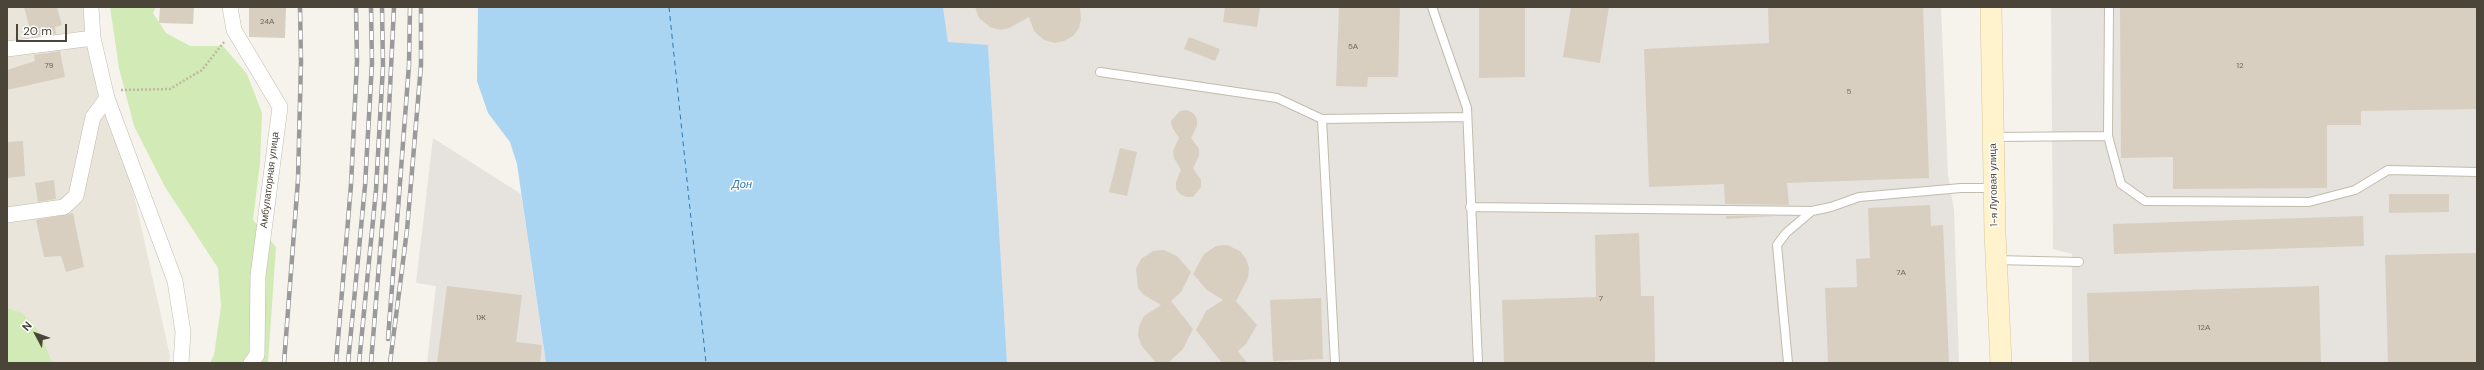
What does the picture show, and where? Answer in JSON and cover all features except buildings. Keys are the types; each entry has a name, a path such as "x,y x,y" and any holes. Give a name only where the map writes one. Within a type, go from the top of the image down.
{"main road":[{"name":"1-я Луговая улица","path":"1991,7 1994,188 2001,363"}],"street":[{"path":"91,7 93,38 106,94 175,281 182,332 181,363"},
{"name":"Амбулаторная улица","path":"230,7 234,30 280,107 258,276 257,355 251,363"},
{"path":"7,49 93,38"},
{"path":"7,215 64,207 76,196 93,116 106,94"}],"lane":[{"path":"1432,7 1467,108 1470,207 1478,363"},
{"path":"2109,7 2108,136 2121,184 2145,201 2309,202 2355,190 2388,170 2477,172"},
{"path":"1100,72 1277,98 1322,119 1467,118"},
{"path":"1322,119 1335,363"},
{"path":"1994,137 2108,136"},
{"path":"1470,207 1812,210 1831,207 1859,197 1961,188 1994,188"},
{"path":"1788,363 1778,245 1786,233 1812,210"},
{"path":"1997,260 2079,262"}],"path":[{"path":"106,94 170,89 202,70 234,30"}],"shaded area":[{"path":"7,7 92,7 170,356 169,363 7,363"},
{"path":"943,7 1941,7 1948,175 1954,210 1959,363 1007,363 988,46 948,42"},
{"path":"2051,7 2477,7 2477,363 2072,363 2072,254 2053,249"},
{"path":"433,138 521,194 546,363 427,363 436,286 416,283"}],"green space":[{"path":"110,7 156,7 153,13 166,33 190,46 223,46 247,74 262,113 260,163 253,220 276,247 268,363 210,363 214,355 221,306 218,268 165,187 134,126 119,68"},
{"path":"7,308 22,313 39,331 51,360 56,363 7,363"}],"water":[{"name":"Дон","path":"478,7 943,7 948,42 988,45 1007,363 546,363 517,164 510,142 488,113 477,81"}],"ferry route":[{"path":"669,7 706,363"}],"railway":[{"path":"284,363 298,180 301,62 300,7"},
{"path":"336,363 351,185 357,61 356,7"},
{"path":"348,363 365,186 372,63 371,7"},
{"path":"359,363 376,190 383,66 382,7"},
{"path":"371,363 385,191 394,7"},
{"path":"388,339 409,65 410,7"},
{"path":"390,363 407,230 421,65 421,7"}]}
